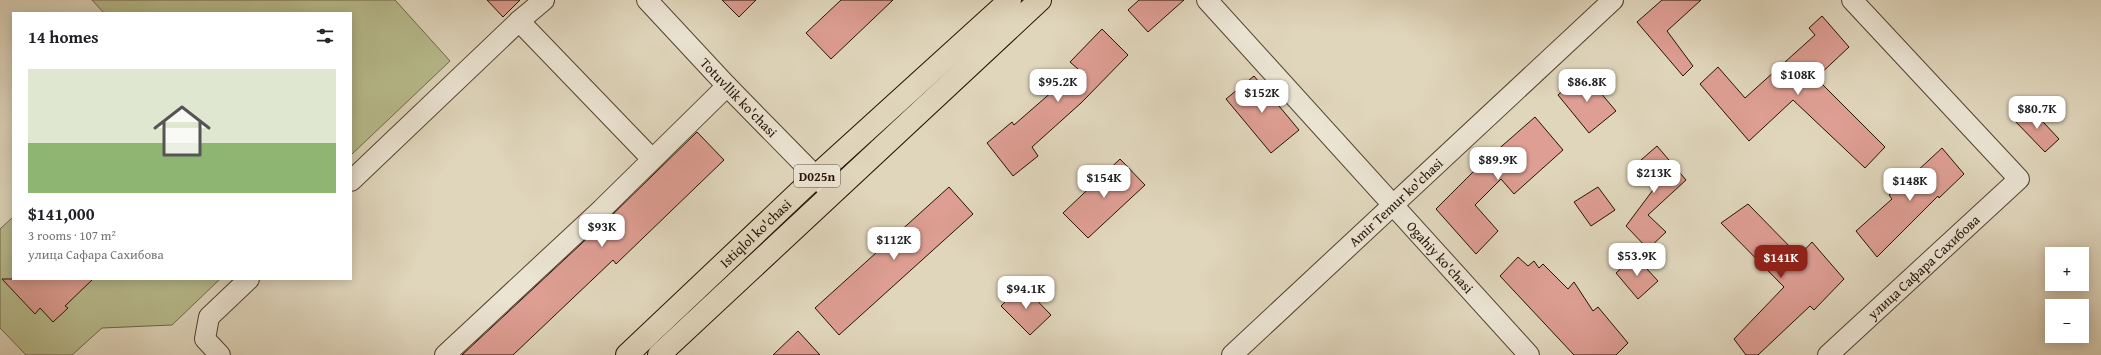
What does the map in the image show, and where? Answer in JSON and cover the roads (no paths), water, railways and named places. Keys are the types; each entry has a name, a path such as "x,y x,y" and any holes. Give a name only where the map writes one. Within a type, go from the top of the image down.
{"main road":[{"name":"Istiqlol ko'chasi","path":"627,355 816,177 1010,0"},
{"name":"Istiqlol ko'chasi","path":"659,355 1040,0"}],"street":[{"path":"352,180 519,21 544,0"},
{"name":"Totuvllik ko'chasi","path":"647,0 727,86 832,194"},
{"name":"Amir Temur ko'chasi","path":"1232,355 1391,205 1613,0"},
{"name":"улица Сафара Сахибова","path":"1828,355 2019,179 1852,0"},
{"name":"Ogahiy ko'chasi","path":"1209,1 1391,205 1529,355"},
{"path":"519,21 652,160"},
{"path":"445,355 652,160 727,86"},
{"path":"220,355 205,339 209,317 248,280"}]}
